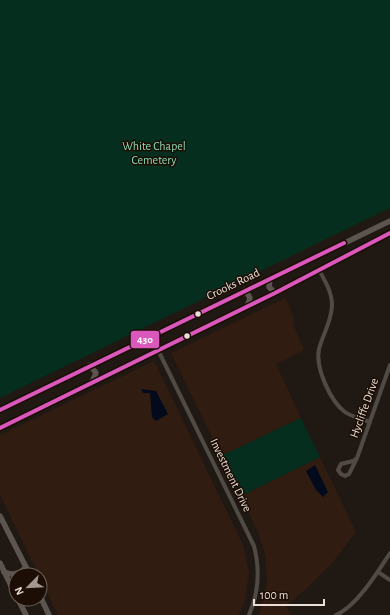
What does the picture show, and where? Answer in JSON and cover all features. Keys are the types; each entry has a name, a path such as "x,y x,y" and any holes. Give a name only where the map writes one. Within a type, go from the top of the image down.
{"main road":[{"name":"Crooks Road","path":"0,410 158,332 390,221"},
{"path":"0,428 275,293 390,233"},
{"path":"358,236 362,243 359,249"},
{"path":"270,278 269,287 275,293"},
{"path":"245,290 250,298 247,307"},
{"path":"158,332 155,340 158,350"},
{"path":"90,365 96,373 92,382"},
{"path":"0,516 26,567"},
{"path":"0,563 8,579"},
{"path":"4,571 8,572"}],"street":[{"path":"319,270 329,291 332,304 318,354 319,368 333,398 340,408 352,416 370,422"},
{"name":"Investment Drive","path":"158,350 169,369 254,546 257,562 258,584 249,615"},
{"name":"Hycliffe Drive","path":"357,458 350,462 341,464 338,470 340,474 345,476 349,474 357,458 390,365"},
{"path":"336,615 348,608 378,572 390,553"},
{"path":"378,572 390,580"},
{"path":"346,615 348,608"}],"shaded area":[{"path":"285,298 294,317 293,324 304,350 276,364 301,418 221,456 171,353"},
{"path":"154,361 243,545 249,572 245,599 239,615 58,615 48,594 48,567 35,567 0,495 0,435"},
{"path":"320,457 356,532 333,562 306,589 286,606 291,615 259,615 267,582 265,555 259,535 241,496"}],"green space":[{"name":"White Chapel Cemetery","path":"0,0 390,0 390,208 0,398"},
{"path":"301,418 320,457 241,496 221,456"}],"water":[{"path":"141,389 156,391 168,414 156,421 152,417 150,393 143,393"},
{"path":"315,465 328,492 323,497 316,490 306,471"}],"transit line":[{"name":"430","path":"0,428 275,293 390,233"},
{"name":"430","path":"0,410 344,243"}]}
